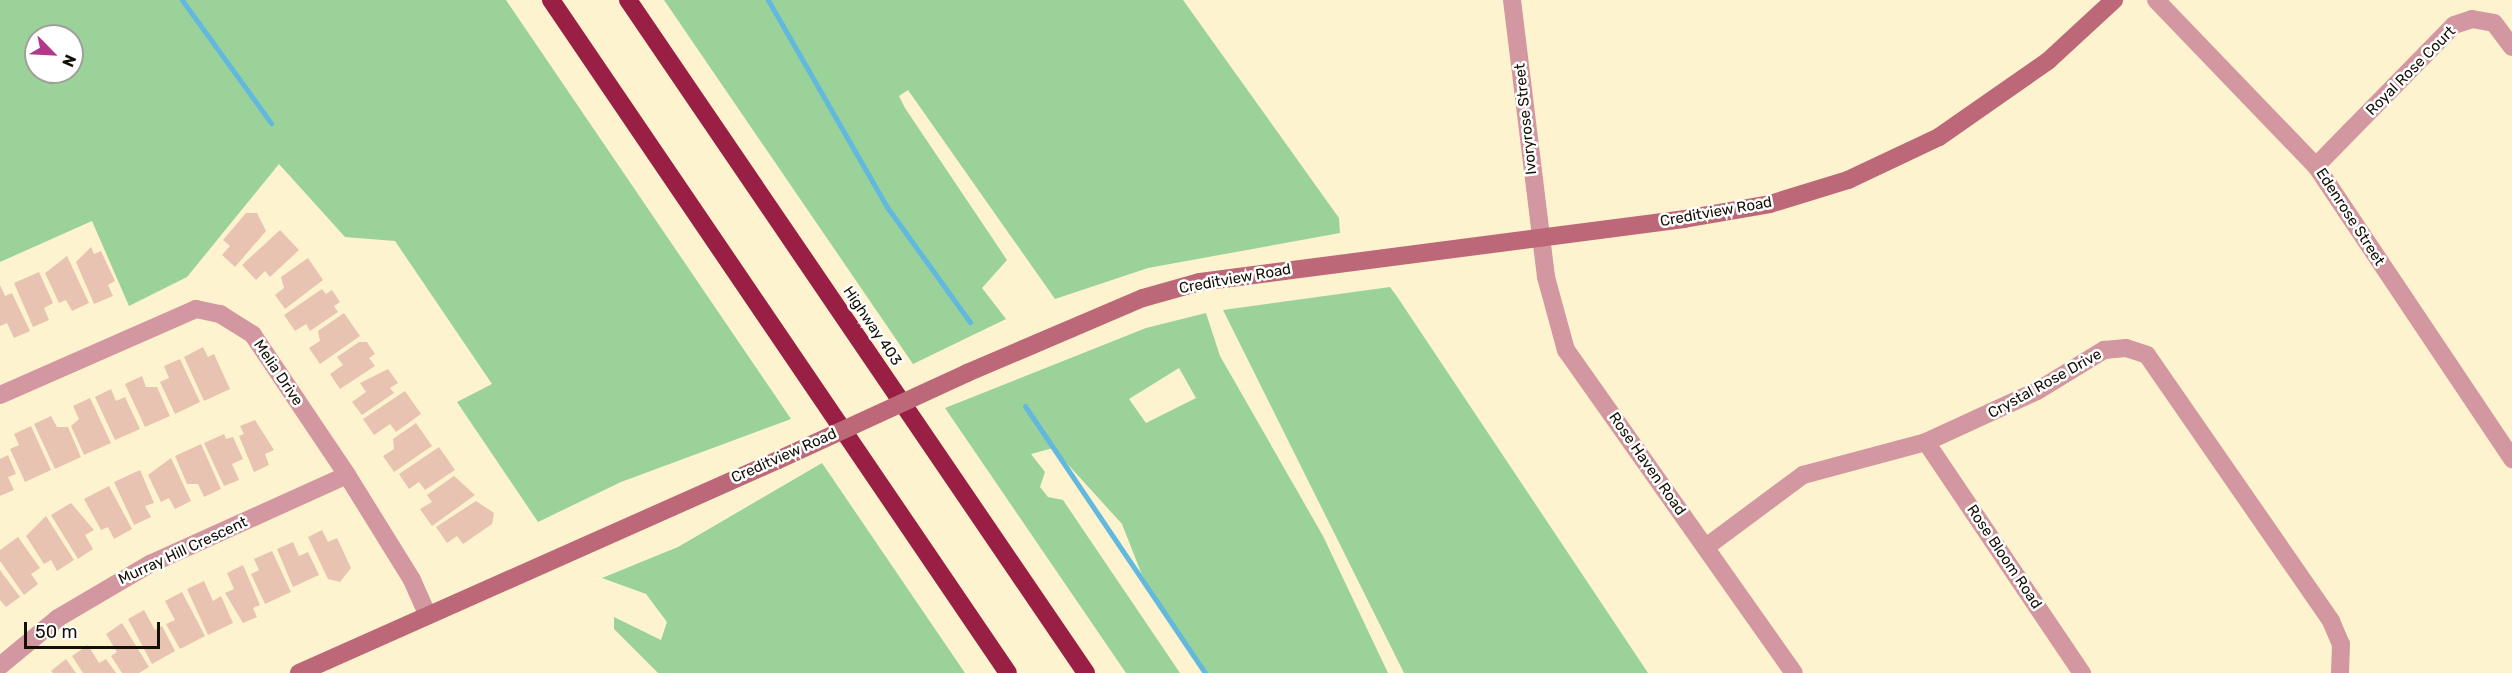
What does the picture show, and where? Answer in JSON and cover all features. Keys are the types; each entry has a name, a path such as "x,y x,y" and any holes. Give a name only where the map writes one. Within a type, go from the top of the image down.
{"highway":[{"path":"551,0 1008,673"},
{"name":"Highway 403","path":"628,0 1086,673"}],"main road":[{"name":"Creditview Road","path":"299,673 967,374 1143,298 1200,282 1545,237 1770,204 1848,180 1939,137 2048,61 2114,0"}],"street":[{"name":"Ivoryrose Street","path":"1512,0 1534,197 1545,237"},
{"name":"Edenrose Street","path":"2156,0 2316,166 2512,459"},
{"name":"Royal Rose Court","path":"2316,166 2454,25 2472,19 2494,23 2512,47"},
{"name":"Rose Haven Road","path":"1545,237 1546,277 1566,350 1794,673"},
{"name":"Melia Drive","path":"0,395 196,309 220,314 253,335 347,475 412,580 428,616"},
{"name":"Crystal Rose Drive","path":"1706,547 1803,475 1926,442 2037,391 2104,350 2126,348 2147,355 2331,621 2341,644 2340,673"},
{"name":"Rose Bloom Road","path":"1926,442 2082,673"},
{"name":"Murray Hill Crescent","path":"0,666 58,618 150,564 347,475"}],"green space":[{"path":"0,0 506,0 791,419 621,482 538,522 457,402 492,384 395,241 345,237 279,164 187,277 129,306 92,221 0,262"},
{"path":"664,0 1183,0 1339,218 1340,233 1148,268 1055,299 908,90 899,96 905,108 1007,260 982,288 1006,319 913,364"},
{"path":"1390,287 1648,673 1404,673 1223,310"},
{"path":"1206,313 1220,356 1323,536 1388,673 1206,673 1142,575 1122,524 1053,448 1031,454 1045,472 1040,487 1048,497 1063,500 1180,673 1126,673 945,408 1146,328","holes":["1179,368 1196,398 1146,423 1129,399"]},
{"path":"822,463 965,673 658,673 614,629 614,617 661,640 667,622 646,594 602,578 678,547"}],"building":[{"path":"246,213 257,213 266,231 235,267 222,255 230,246 223,240"},
{"path":"280,230 299,250 270,277 265,271 256,280 242,265"},
{"path":"91,247 94,254 101,251 115,281 108,285 113,296 94,304 76,262"},
{"path":"67,256 89,303 72,311 66,300 59,303 45,273"},
{"path":"308,258 323,280 285,309 275,295 284,288 281,277"},
{"path":"39,272 53,303 44,308 49,320 33,327 14,283"},
{"path":"0,285 5,296 12,293 30,331 14,338 7,323 0,326"},
{"path":"322,289 326,294 332,290 340,302 334,306 338,312 310,331 306,324 295,331 284,315"},
{"path":"344,313 360,336 320,364 309,348 320,341 318,331"},
{"path":"359,342 367,342 375,354 369,358 375,366 340,389 330,374 343,365 337,357"},
{"path":"203,347 208,357 214,354 230,389 204,401 184,357"},
{"path":"180,359 200,402 175,414 160,382 169,378 164,366"},
{"path":"388,369 398,383 390,388 394,393 362,415 352,402 366,392 360,383"},
{"path":"142,376 146,387 157,387 170,416 145,427 125,384"},
{"path":"111,389 116,401 125,397 140,429 115,440 95,397"},
{"path":"405,391 421,414 396,432 390,424 374,435 363,419"},
{"path":"90,398 111,443 84,455 71,426 79,419 73,406"},
{"path":"51,416 57,427 68,427 81,457 55,469 34,424"},
{"path":"255,420 274,450 265,454 269,465 254,472 239,436 244,434 240,426"},
{"path":"416,423 432,446 394,472 383,456 394,449 393,439"},
{"path":"31,426 51,470 25,482 10,449 19,445 14,434"},
{"path":"224,434 226,439 233,437 243,459 232,464 239,480 224,486 204,443"},
{"path":"201,444 221,489 204,497 198,484 187,484 175,456"},
{"path":"439,447 455,470 425,490 419,482 409,489 399,474"},
{"path":"8,455 16,474 8,477 14,490 0,496 0,459"},
{"path":"171,458 191,501 175,509 169,498 161,502 148,475"},
{"path":"140,470 154,503 145,506 151,517 134,525 114,482"},
{"path":"454,476 475,495 432,526 420,509 432,502 427,495"},
{"path":"109,486 132,529 114,539 108,527 101,530 84,499"},
{"path":"476,501 494,513 492,524 463,544 457,536 447,543 436,527"},
{"path":"71,503 94,530 85,535 93,549 78,559 51,515"},
{"path":"46,516 74,560 57,571 51,560 44,564 26,536"},
{"path":"322,530 328,542 337,538 351,568 340,582 328,579 308,537"},
{"path":"18,537 40,568 31,574 38,584 24,595 0,561 0,550"},
{"path":"293,542 299,556 308,552 319,575 293,587 277,549"},
{"path":"272,551 291,592 265,604 251,574 259,570 254,559"},
{"path":"243,565 260,605 253,608 257,617 243,623 225,593 234,589 227,573"},
{"path":"0,570 20,597 6,607 0,600"},
{"path":"204,581 213,601 221,596 233,623 208,635 187,589"},
{"path":"182,592 205,636 180,649 166,624 175,620 165,601"},
{"path":"144,610 155,630 162,626 175,651 152,664 128,619"},
{"path":"122,623 149,667 139,673 122,673 111,656 117,652 106,634"},
{"path":"88,645 99,663 106,659 116,673 83,673 72,656"},
{"path":"66,659 76,673 53,673 51,671"}],"waterway":[{"path":"182,0 271,123"},
{"path":"768,0 887,207 970,322"},
{"path":"1025,406 1205,673"}]}
